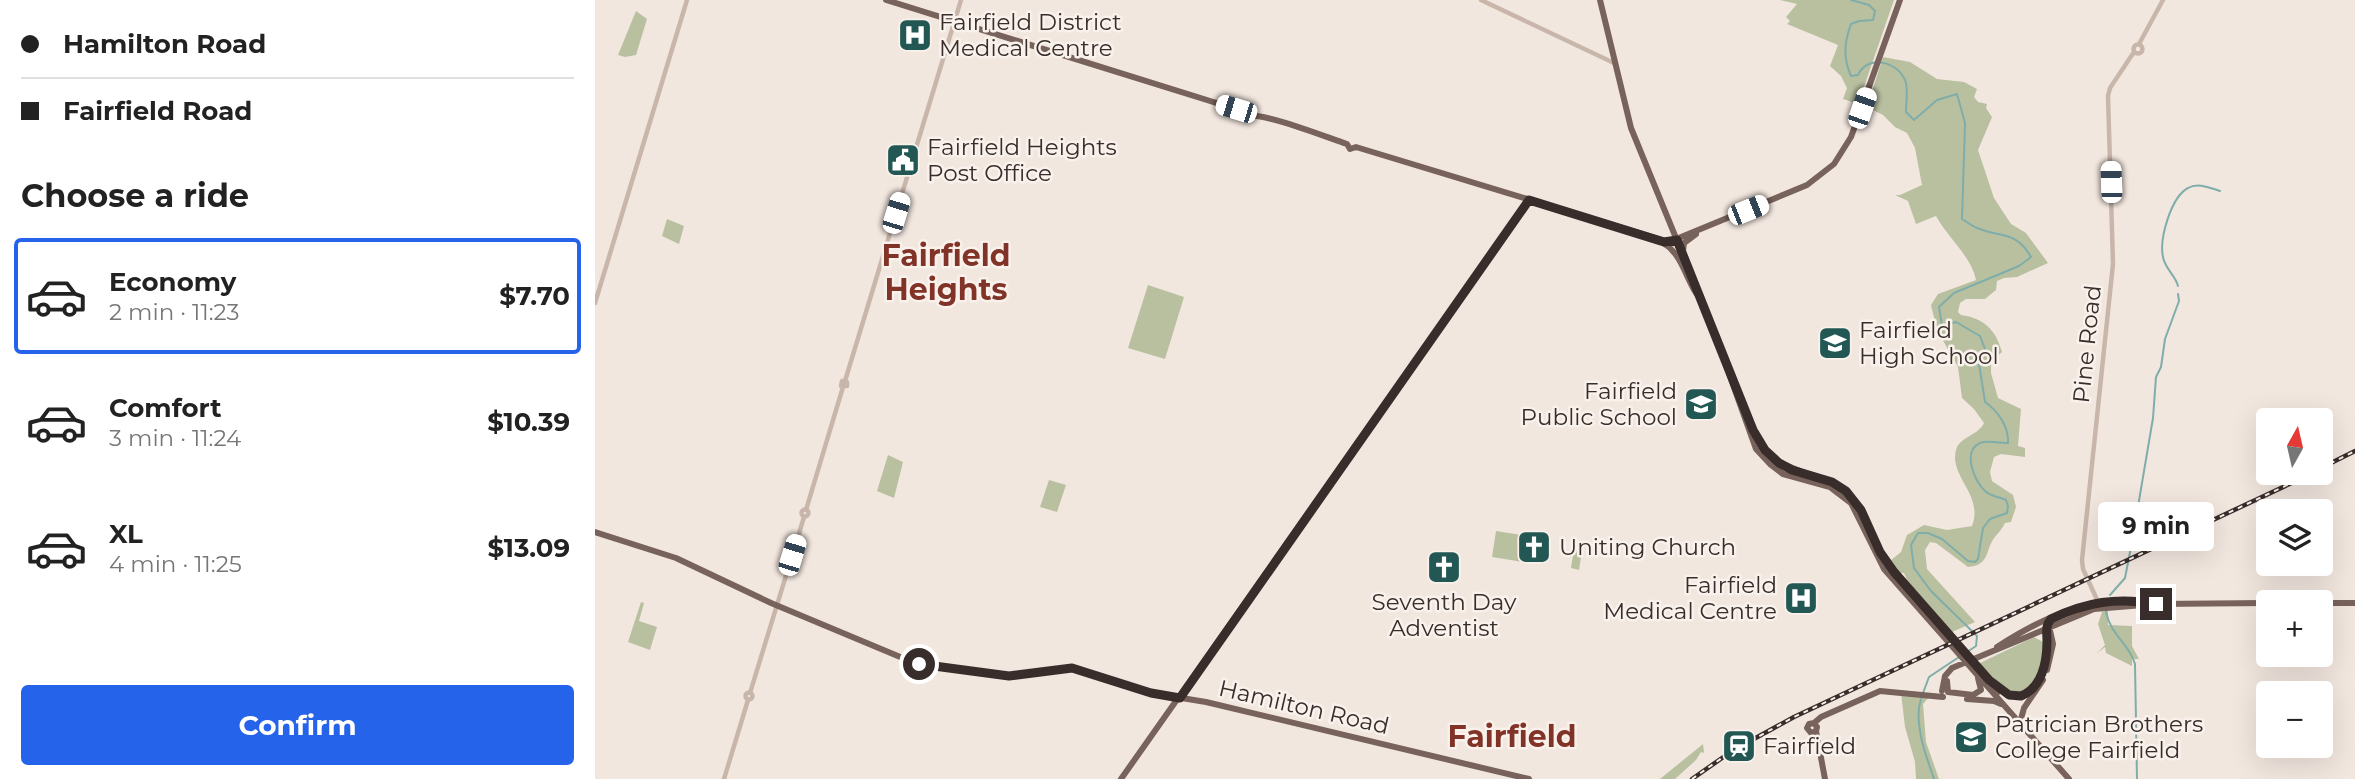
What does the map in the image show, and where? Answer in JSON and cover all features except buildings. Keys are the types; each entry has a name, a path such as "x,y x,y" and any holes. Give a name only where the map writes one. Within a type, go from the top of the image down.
{"main road":[{"path":"886,0 1239,110 1246,106 1249,113 1347,144 1352,140 1356,147 1667,243 1783,196 1818,178 1842,153 1856,125 1901,0"},
{"path":"1600,0 1631,128 1700,296 1756,449 1779,472 1830,487 1851,503 1884,569 2071,779"},
{"path":"1121,779 1529,200"},
{"path":"1683,253 1684,243 1700,230"},
{"path":"1660,241 1674,251 1695,292 1700,296"},
{"name":"Hamilton Road","path":"595,532 676,558 777,605 918,664 1009,676 1072,668 1151,693 1529,779"},
{"path":"1986,654 2011,638 2098,602 2136,601 2156,604"},
{"path":"1965,695 1955,692 1949,685 1950,677 1959,668 2032,635 2047,624 2094,609 2156,604 2256,603"},
{"path":"2333,603 2355,603"},
{"path":"2021,719 2024,708 2046,674 2055,628 2059,622"},
{"path":"2047,624 2053,640"},
{"path":"1974,667 2009,695 2026,694 2038,681 2047,652 2047,624"},
{"path":"2032,635 2044,639 2047,652"},
{"path":"1825,779 1816,732 1811,733 1807,728 1809,724 1876,692 1975,695 1981,690 1974,667"},
{"path":"1945,693 1947,673 1952,668 1959,668"},
{"path":"1989,680 2071,779"},
{"path":"1151,693 1168,701 1169,712"},
{"path":"1945,693 1996,701 2010,712"}],"street":[{"path":"595,303 687,0"},
{"path":"723,779 748,700 752,698 750,693 804,517 808,514 806,510 843,387 848,386 845,381 961,0"},
{"path":"1481,0 1599,54 1615,64"},
{"name":"Pine Road","path":"2098,602 2083,569 2082,560 2113,264 2108,96 2110,88 2134,52 2134,46 2139,44 2163,0"},
{"path":"1599,54 1607,55 1612,50"},
{"path":"2098,602 2102,605 2138,605"}],"green space":[{"path":"1780,0 1894,0 1858,104 1843,99 1847,88 1841,76 1830,66 1838,45 1787,24 1790,21 1786,17 1797,4"},
{"path":"636,11 647,19 636,55 618,55"},
{"path":"1883,57 1910,62 1937,79 1964,82 1977,89 1974,97 1978,102 1987,104 1986,108 1992,117 1978,150 1994,198 2011,224 2026,233 2048,263 2017,277 1997,281 1996,290 1985,299 1966,299 1960,303 1958,312 1988,326 1999,344 2002,352 1991,362 1991,373 1998,398 2021,409 2018,446 2025,448 2025,457 2001,454 1994,457 1990,472 1992,481 2013,495 2016,507 2011,522 2005,523 1994,538 1984,560 1968,567 1936,543 1930,542 1925,550 1927,569 1975,622 1952,632 1908,582 1904,573 1899,573 1890,561 1901,552 1907,535 1924,525 1947,530 1972,526 1974,505 1957,469 1956,450 1961,442 1978,431 1984,423 1962,398 1958,367 1937,330 1931,305 1938,294 1976,280 1964,255 1936,216 1916,224 1908,201 1895,195 1922,185 1915,148 1907,133 1867,107"},
{"path":"667,219 684,226 679,244 662,236"},
{"path":"1148,285 1184,297 1165,359 1128,348"},
{"path":"888,455 903,462 894,498 877,491"},
{"path":"1049,480 1066,485 1057,512 1040,507"},
{"path":"1496,531 1527,536 1523,562 1492,557"},
{"path":"1575,542 1583,545 1579,570 1571,568"},
{"path":"641,602 644,603 639,621 657,627 650,650 628,642"},
{"path":"2108,611 2108,625 2132,626 2132,646 2139,659 2132,659 2132,666 2106,653 2105,647 2096,654 2105,645 2098,624 2102,612"},
{"path":"2034,637 2043,642 2043,657 2036,678 2022,694 2004,690 1980,669 1978,664"},
{"path":"1901,693 1930,696 1923,704 1926,742 1939,779 1916,779"},
{"path":"1703,744 1704,753 1701,752 1675,779 1660,779"}],"waterway":[{"path":"1851,0 1869,5 1875,11 1873,20 1851,24 1845,50 1851,76 1858,75 1863,68 1876,62 1891,65 1903,76 1906,83 1906,112 1914,120 1937,100 1957,94 1965,123 1962,219 1977,228 2019,242 2031,257 2019,266 1954,293 1939,307 1942,326 1956,322 1980,336 1985,349 1979,364 1985,402 2002,420 2008,437 2008,443 1983,442 1972,452 1974,474 1981,486 1990,494 2006,500 2008,506 2007,513 1990,519 1983,528 1978,559 1975,562 1968,561 1942,539 1928,533 1918,533 1911,545 1914,568 1931,591 1977,636 1976,646 1967,652"},
{"path":"2178,286 2164,261 2162,249 2172,209 2182,193 2192,186 2204,186 2220,191"},
{"path":"2132,542 2153,418 2156,377 2161,367 2165,339 2179,301 2178,294"},
{"path":"2110,595 2125,578 2131,547"},
{"path":"2106,612 2108,620 2129,650 2135,664 2137,779"},
{"path":"1923,693 1929,677 1959,657"},
{"path":"1921,699 1919,728 1934,779"}],"railway":[{"path":"2333,462 2355,451"},
{"path":"1692,779 1732,751 1794,717 2287,485"}],"place":[{"name":"Fairfield District Medical Centre","path":"915,35"},
{"name":"Fairfield Heights Post Office","path":"903,160"},
{"name":"Fairfield High School","path":"1835,343"},
{"name":"Fairfield Public School","path":"1701,404"},
{"name":"Uniting Church","path":"1534,547"},
{"name":"Seventh Day Adventist","path":"1444,567"},
{"name":"Fairfield Medical Centre","path":"1801,598"},
{"name":"Patrician Brothers College Fairfield","path":"1971,737"},
{"name":"Fairfield","path":"1739,746"}],"district":[{"name":"Fairfield Heights","path":"946,273"},
{"name":"Fairfield","path":"1512,737"}],"route":[{"path":"919,664 1009,676 1072,668 1151,693 1180,698 1529,200 1664,242 1677,240 1761,445 1786,467 1832,482 1846,491 1861,510 1886,562 1989,680 2004,692 2021,696 2035,687 2046,660 2047,624 2051,619 2098,602 2116,600 2156,604"}]}
